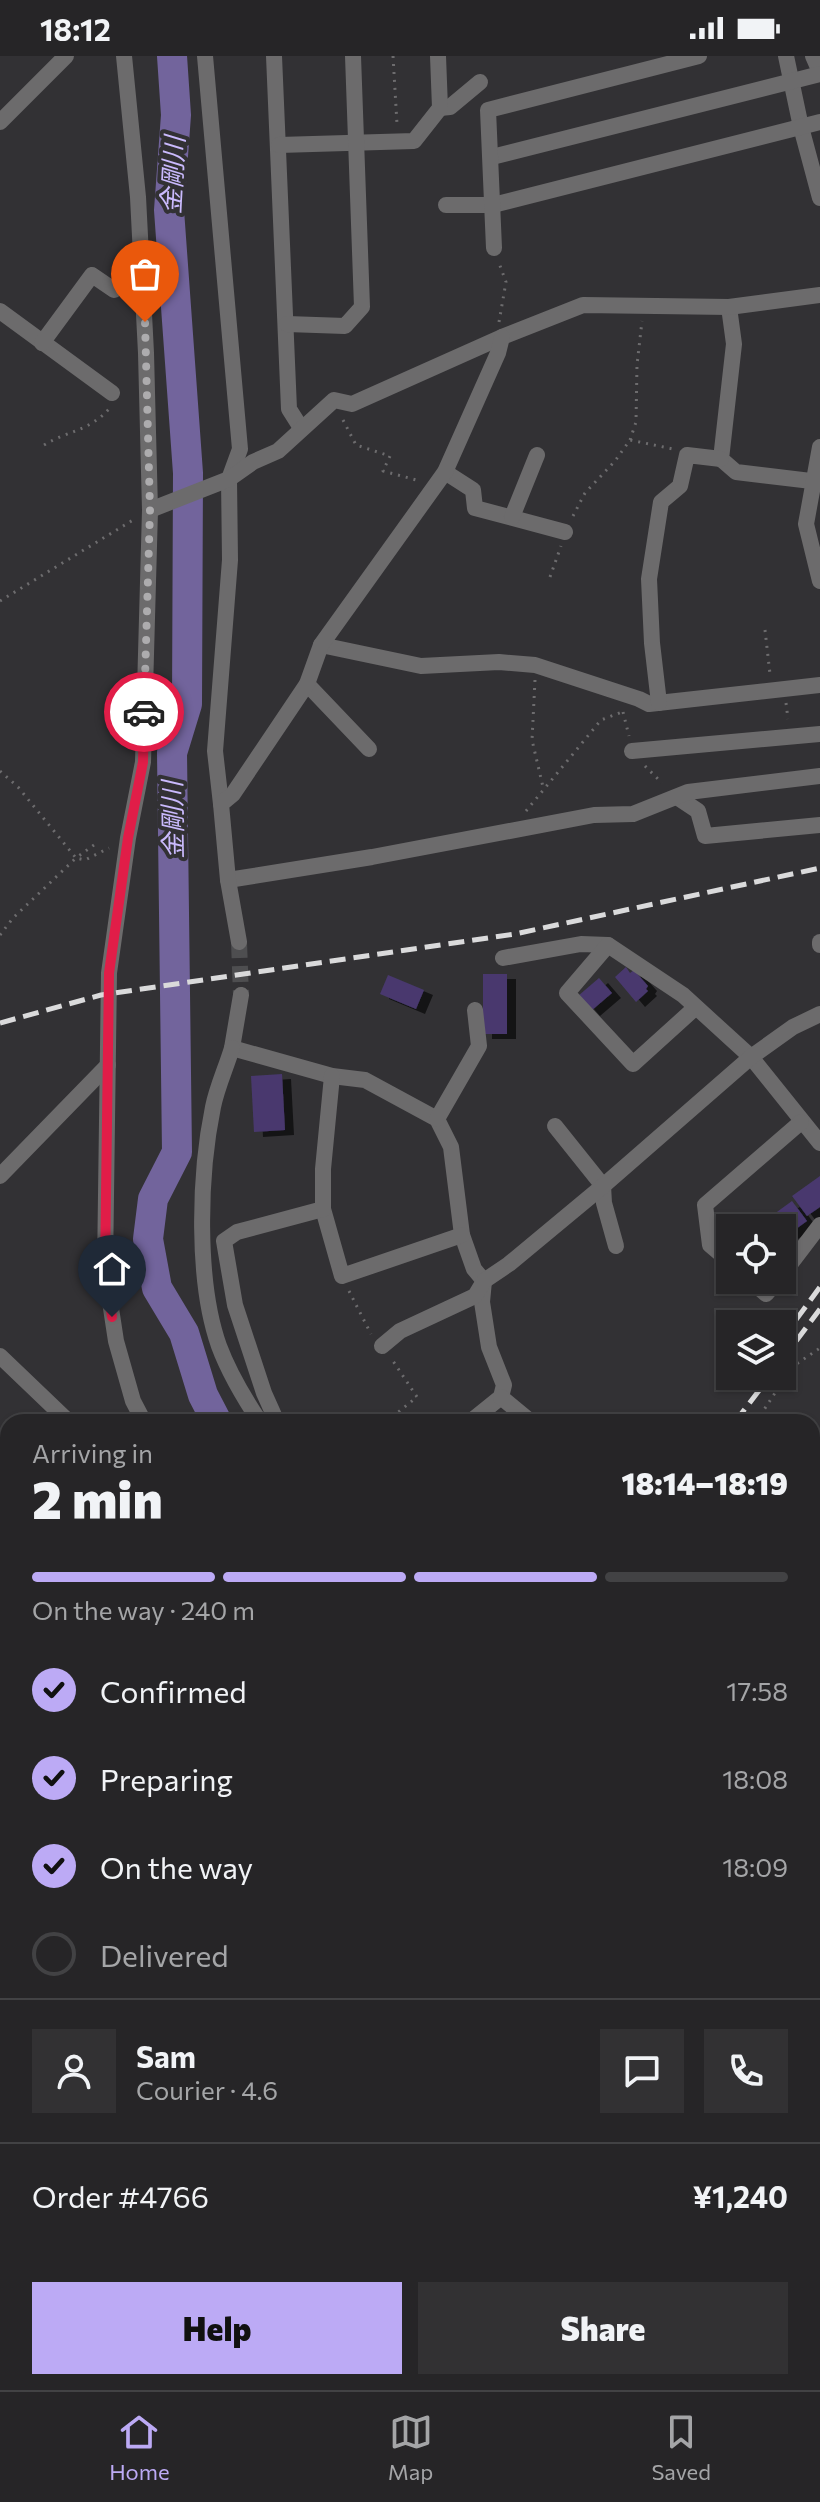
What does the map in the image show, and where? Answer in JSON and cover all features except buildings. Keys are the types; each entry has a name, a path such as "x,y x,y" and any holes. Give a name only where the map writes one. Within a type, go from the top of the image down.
{"street":[{"path":"0,122 66,56"},
{"path":"124,56 140,228 150,510 143,762 128,838 109,973 105,1269 116,1341 133,1401 140,1414"},
{"path":"205,56 240,449 229,479 230,560 215,751 228,880 239,942"},
{"path":"274,56 289,409 301,428"},
{"path":"287,324 345,326 362,307 353,56"},
{"path":"279,145 414,141 440,108 438,56"},
{"path":"494,248 488,110 699,56"},
{"path":"786,56 820,198"},
{"path":"492,157 792,82 820,73 813,56"},
{"path":"440,108 450,107 480,82"},
{"path":"446,205 493,205 820,122"},
{"path":"42,343 92,275 114,290"},
{"path":"150,510 229,479 253,462 278,451 334,400 352,404 502,337 583,305 729,307 820,295"},
{"path":"721,459 734,344 729,307"},
{"path":"0,311 112,393"},
{"path":"221,804 233,794 307,684 321,645 440,479 498,353 502,337"},
{"path":"820,447 818,482 811,489 806,524 820,581"},
{"path":"512,517 537,455"},
{"path":"654,704 649,579 661,502 680,486 687,455 721,459 736,472 818,482"},
{"path":"440,479 473,490 475,508 565,532"},
{"path":"321,645 421,666 499,662 535,665 654,704 820,685"},
{"path":"307,684 369,749"},
{"path":"632,751 820,734"},
{"path":"228,880 372,857 594,815 633,814 688,792 820,776"},
{"path":"677,797 698,811 705,836 820,825"},
{"path":"503,958 581,944 608,945 683,995 751,1057 820,1143"},
{"path":"608,945 567,993 633,1064 696,1007"},
{"path":"241,995 232,1048 213,1106 203,1194 204,1277 219,1344 239,1389 255,1414"},
{"path":"437,1119 479,1046 475,1010"},
{"path":"382,1346 400,1331 475,1296 484,1281 603,1186 751,1057 793,1027 820,1014"},
{"path":"232,1048 332,1076 365,1080 437,1119 451,1147 462,1235 474,1269 484,1281 482,1302 489,1347 504,1385 501,1397 480,1414"},
{"path":"0,1176 108,1065"},
{"path":"332,1076 323,1169 323,1209 342,1276 462,1235"},
{"path":"716,1250 710,1245 705,1205 801,1122"},
{"path":"555,1126 603,1186 604,1203 616,1246"},
{"path":"273,1414 235,1305 224,1241 237,1232 323,1209"},
{"path":"796,1257 820,1225"},
{"path":"0,1356 61,1414"},
{"path":"501,1397 521,1414"}],"path":[{"path":"393,56 398,141"},
{"path":"494,248 506,282 498,324 502,337"},
{"path":"550,577 565,532 585,493 630,440 636,422 637,365 644,306"},
{"path":"334,400 356,445 390,456 383,471 440,479"},
{"path":"630,440 687,455"},
{"path":"0,601 150,510"},
{"path":"535,665 532,740 543,788"},
{"path":"511,830 601,720 654,704"},
{"path":"0,771 18,787 76,858 85,860 128,838"},
{"path":"0,935 13,918 76,858 98,842"},
{"path":"761,1414 792,1367 820,1348"}],"waterway":[{"name":"金剛川","path":"172,56 176,115 169,210 188,473 187,704 172,753 177,1152 153,1199 148,1239 157,1288 184,1333 203,1395 213,1414"}],"tunnel":[{"path":"239,942 241,995"}],"railway":[{"path":"0,1023 101,995 515,934 820,868"},
{"path":"796,1320 820,1287"},
{"path":"796,1341 820,1309"},
{"path":"741,1414 759,1390"}],"way so far":[{"path":"144,712 150,510 145,322"}],"route":[{"path":"112,1317 105,1269 109,973 128,838 143,762 144,712"}]}
